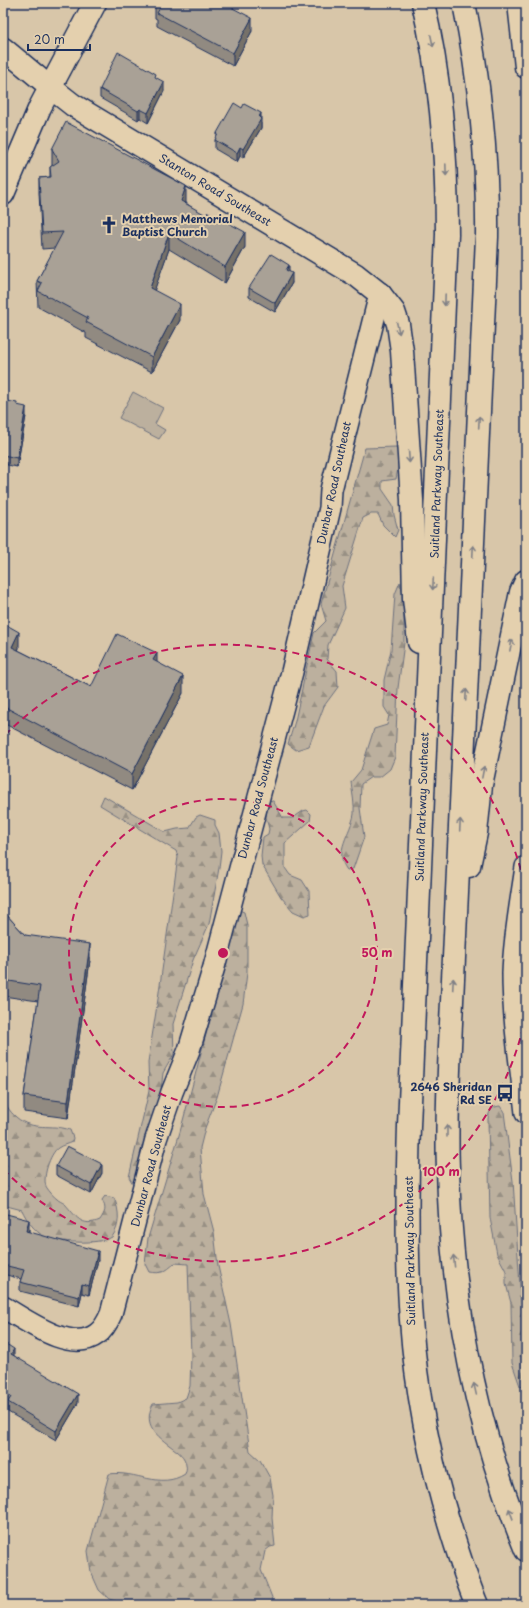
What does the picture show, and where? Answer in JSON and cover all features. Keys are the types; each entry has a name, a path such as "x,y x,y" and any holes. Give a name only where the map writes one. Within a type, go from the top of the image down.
{"main road":[{"path":"3,194 50,87 95,3"},
{"name":"Suitland Parkway Southeast","path":"423,3 434,54 443,117 448,234 426,713 408,1169 408,1244 411,1319 415,1362 426,1430 442,1500 463,1568 477,1605"},
{"path":"464,3 473,46 484,125 487,207 485,287 448,1091 448,1168 456,1282 461,1318 475,1390 506,1500 526,1550"},
{"path":"519,3 526,67"},
{"name":"Stanton Road Southeast","path":"50,87 73,105 356,275 380,294 394,312 398,324 402,351 412,500 414,599 426,713"},
{"path":"455,934 476,833 478,807 486,761 521,592 526,581"}],"street":[{"path":"3,48 50,87"},
{"name":"Dunbar Road Southeast","path":"3,1307 47,1332 71,1340 91,1338 97,1334 111,1314 117,1296 156,1139 187,1054 206,994 271,751 293,664 353,397 380,294"},
{"path":"526,867 515,950 514,972 515,1016 526,1113"}],"green space":[{"path":"133,392 163,408 155,424 165,430 159,439 119,418"},
{"path":"396,447 401,453 396,479 382,481 382,489 393,505 398,530 395,537 383,525 378,514 371,514 363,518 342,586 345,608 328,645 327,659 337,671 338,687 324,706 309,746 296,750 288,744 295,721 314,633 326,621 321,604 365,448"},
{"path":"400,582 404,599 404,643 398,688 395,757 390,769 380,777 371,777 361,784 360,808 364,837 353,869 347,870 343,863 342,849 354,814 351,782 361,770 374,729 387,725 389,715 384,707 384,680 391,650 395,594"},
{"path":"104,796 165,832 189,828 196,817 200,815 215,820 215,825 219,833 221,851 209,924 193,960 173,1024 174,1054 163,1073 157,1124 141,1175 133,1184 129,1177 149,1091 148,1062 178,857 176,851 100,805"},
{"path":"268,800 273,801 283,818 293,818 307,810 311,814 310,821 285,843 285,868 290,875 302,880 309,891 310,914 304,916 293,911 281,897 262,865 261,856 263,837 268,834 269,829 266,817"},
{"path":"239,910 244,912 247,925 247,973 243,1004 217,1097 205,1128 200,1148 204,1194 214,1232 218,1266 231,1324 250,1451 260,1460 270,1478 273,1495 272,1518 275,1546 270,1547 265,1551 261,1570 275,1605 128,1605 109,1599 99,1590 91,1572 88,1551 109,1474 166,1480 185,1474 186,1471 183,1457 157,1434 150,1424 149,1418 153,1404 177,1402 186,1398 190,1386 191,1355 188,1264 175,1263 166,1270 157,1273 149,1272 145,1264 148,1238 180,1132"},
{"path":"3,1095 9,1110 22,1122 36,1126 56,1127 70,1130 73,1138 72,1142 61,1146 52,1155 47,1167 45,1184 53,1195 65,1204 83,1222 88,1223 100,1220 105,1210 102,1200 105,1196 114,1198 118,1213 118,1223 112,1237 106,1240 88,1242 68,1242 50,1238 44,1236 34,1228 22,1210 3,1205"},
{"path":"500,1106 504,1112 513,1181 521,1301 526,1332 526,1388 520,1386 512,1363 511,1303 506,1284 506,1271 497,1254 490,1218 488,1119 491,1110 494,1107"}],"building":[{"path":"156,3 223,3 252,18 233,53 157,13 160,8 155,5"},
{"path":"118,52 156,74 155,77 164,82 148,113 140,109 138,111 100,89"},
{"path":"234,103 242,108 244,104 261,113 259,117 261,119 243,149 240,147 237,153 215,140 218,134 217,133"},
{"path":"66,122 186,186 181,201 206,215 208,212 245,232 225,267 169,233 150,288 180,304 152,357 86,322 88,318 38,291 42,283 37,281 63,232 42,233 39,178 51,177 50,167 59,161 52,149"},
{"path":"271,254 289,265 286,270 292,273 275,303 249,288"},
{"path":"3,400 17,403 17,405 26,407 17,458 3,455"},
{"path":"3,623 19,632 12,647 91,687 117,634 157,653 153,660 183,676 132,774 3,706"},
{"path":"3,911 25,935 90,944 68,1102 24,1096 40,986 3,980"},
{"path":"67,1146 102,1164 91,1185 56,1166"},
{"path":"3,1213 29,1220 26,1231 98,1251 89,1286 82,1284 79,1297 20,1282 24,1270 3,1265"},
{"path":"3,1342 14,1349 11,1354 78,1394 56,1431 8,1402 11,1397 3,1392"}],"place":[{"name":"Matthews Memorial Baptist Church","path":"109,225"},
{"name":"2646 Sheridan Rd SE","path":"505,1093"}]}
